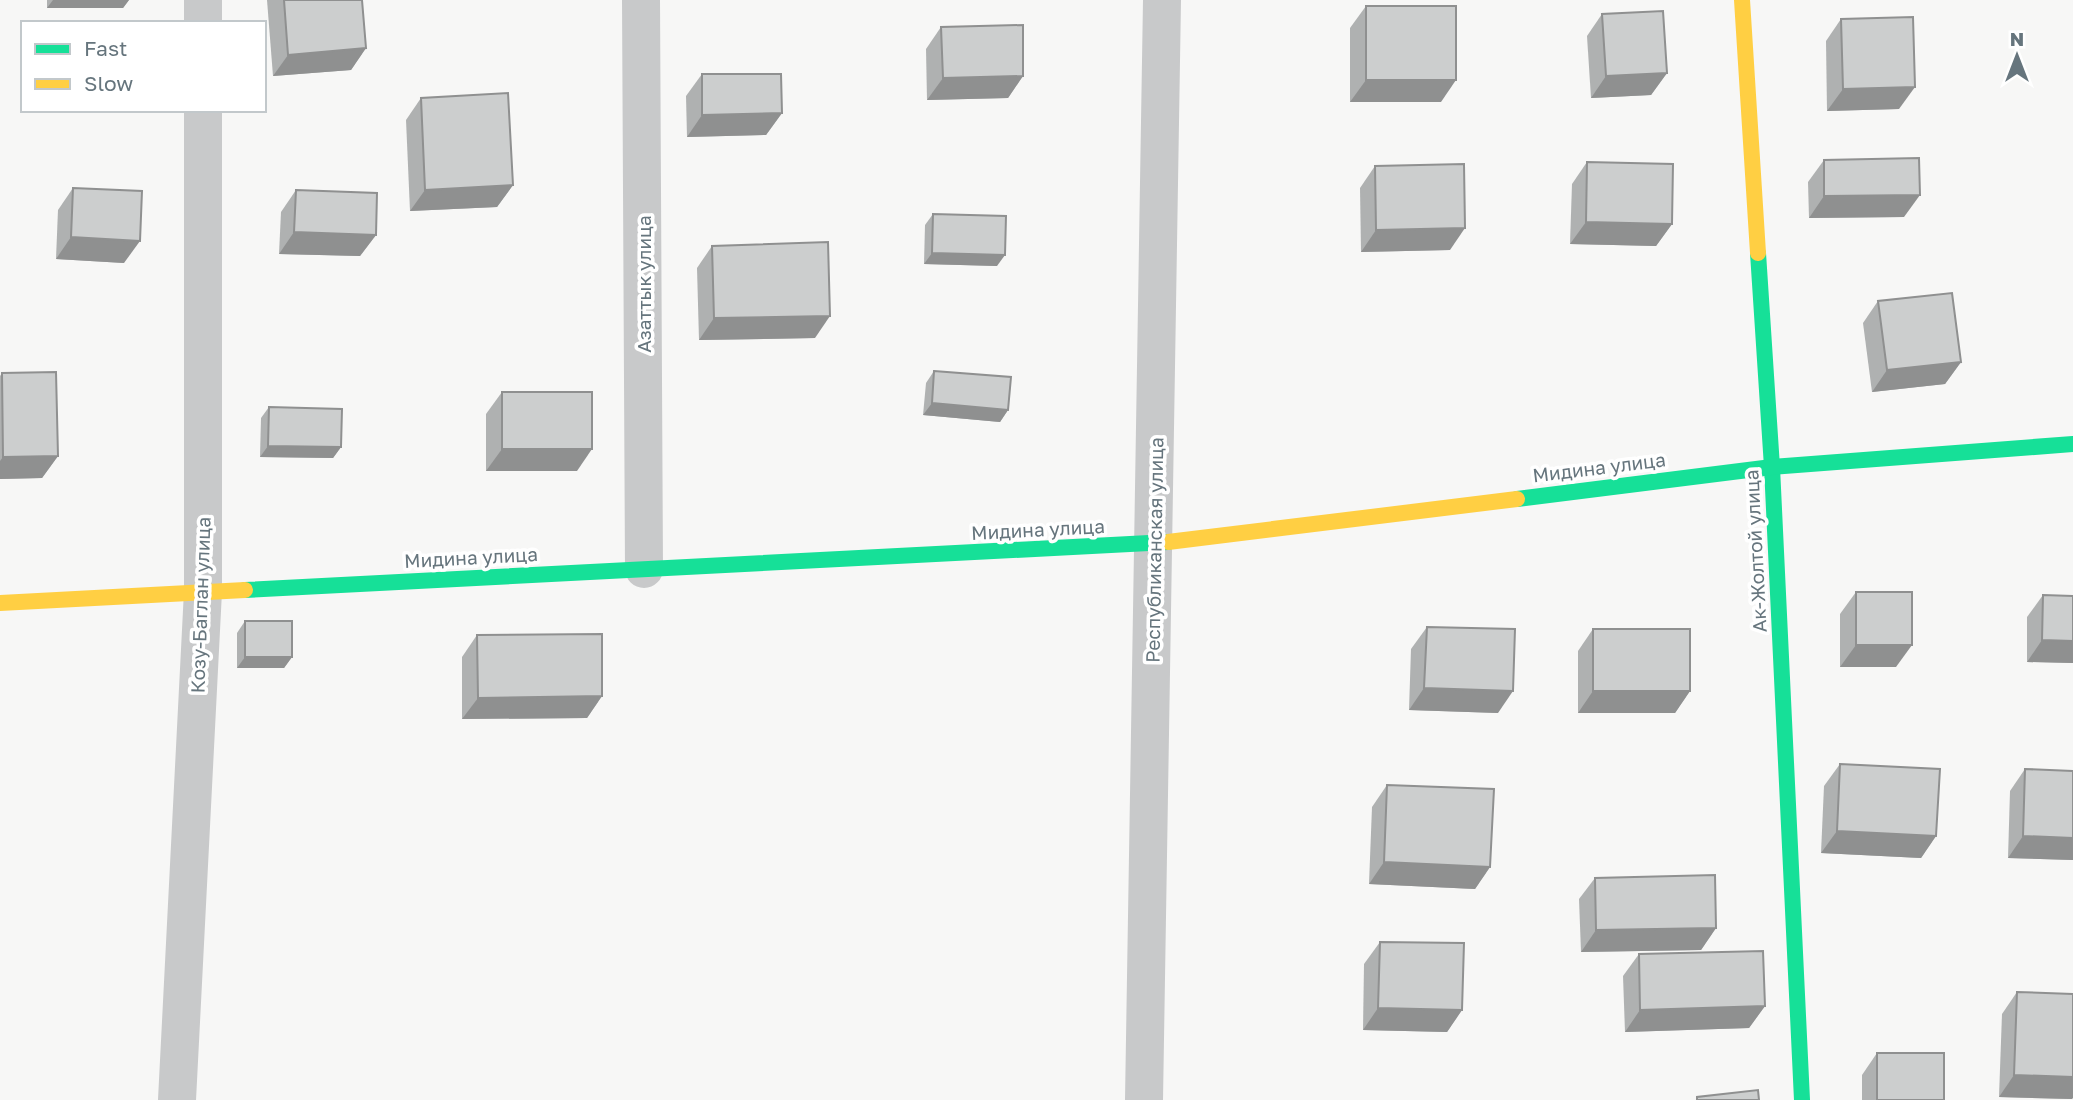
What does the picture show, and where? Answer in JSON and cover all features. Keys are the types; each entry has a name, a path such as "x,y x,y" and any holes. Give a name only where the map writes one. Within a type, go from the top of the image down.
{"street":[{"path":"203,0 203,21"},
{"name":"Азаттык улица","path":"641,0 644,569"},
{"name":"Республиканская улица","path":"1144,1100 1162,0"},
{"name":"Ак-Жолтой улица","path":"1742,0 1772,467 1802,1100"},
{"name":"Козу-Баглан улица","path":"177,1100 203,591 203,112"},
{"name":"Мидина улица","path":"0,603 1154,544 1772,467 2073,444"}],"building":[{"path":"284,0 362,0 366,48 288,55"},
{"path":"1366,6 1456,6 1456,80 1366,80"},
{"path":"1663,11 1667,73 1606,76 1602,14"},
{"path":"1913,17 1915,87 1843,89 1841,19"},
{"path":"1023,25 1023,76 943,78 941,27"},
{"path":"702,74 781,74 782,113 702,115"},
{"path":"508,93 513,185 425,190 421,98"},
{"path":"1919,158 1920,195 1824,196 1824,160"},
{"path":"1587,162 1673,164 1672,224 1586,222"},
{"path":"1464,164 1465,228 1376,230 1375,166"},
{"path":"73,188 142,191 140,241 71,237"},
{"path":"296,190 377,193 376,235 294,232"},
{"path":"933,214 1006,216 1005,255 932,253"},
{"path":"828,242 830,316 714,318 712,246"},
{"path":"1952,293 1961,362 1887,370 1878,301"},
{"path":"934,371 1011,377 1008,410 932,403"},
{"path":"56,372 58,456 3,457 2,373"},
{"path":"502,392 592,392 592,449 502,449"},
{"path":"269,407 342,409 341,447 268,446"},
{"path":"1856,592 1912,592 1912,645 1856,645"},
{"path":"2043,595 2073,596 2073,641 2042,640"},
{"path":"245,621 292,621 292,657 245,657"},
{"path":"1427,627 1515,629 1513,691 1424,688"},
{"path":"1593,629 1690,629 1690,691 1593,691"},
{"path":"602,634 602,696 478,698 477,635"},
{"path":"1840,764 1940,769 1936,836 1837,831"},
{"path":"2025,769 2073,771 2073,838 2023,836"},
{"path":"1387,785 1494,789 1490,867 1384,862"},
{"path":"1715,875 1716,928 1596,930 1595,878"},
{"path":"1380,942 1464,943 1462,1010 1378,1008"},
{"path":"1763,951 1765,1006 1640,1010 1639,954"},
{"path":"2017,992 2073,994 2073,1077 2014,1075"},
{"path":"1877,1053 1944,1053 1944,1100 1877,1100"},
{"path":"1758,1090 1759,1100 1697,1100 1697,1097"}],"traffic: fast":[{"path":"1758,253 1772,467 1802,1100"},
{"path":"1517,499 1772,467 2073,444"},
{"path":"245,590 1168,542"}],"traffic: slow":[{"path":"1742,0 1758,253"},
{"path":"1168,542 1517,499"},
{"path":"0,603 245,590"}]}
